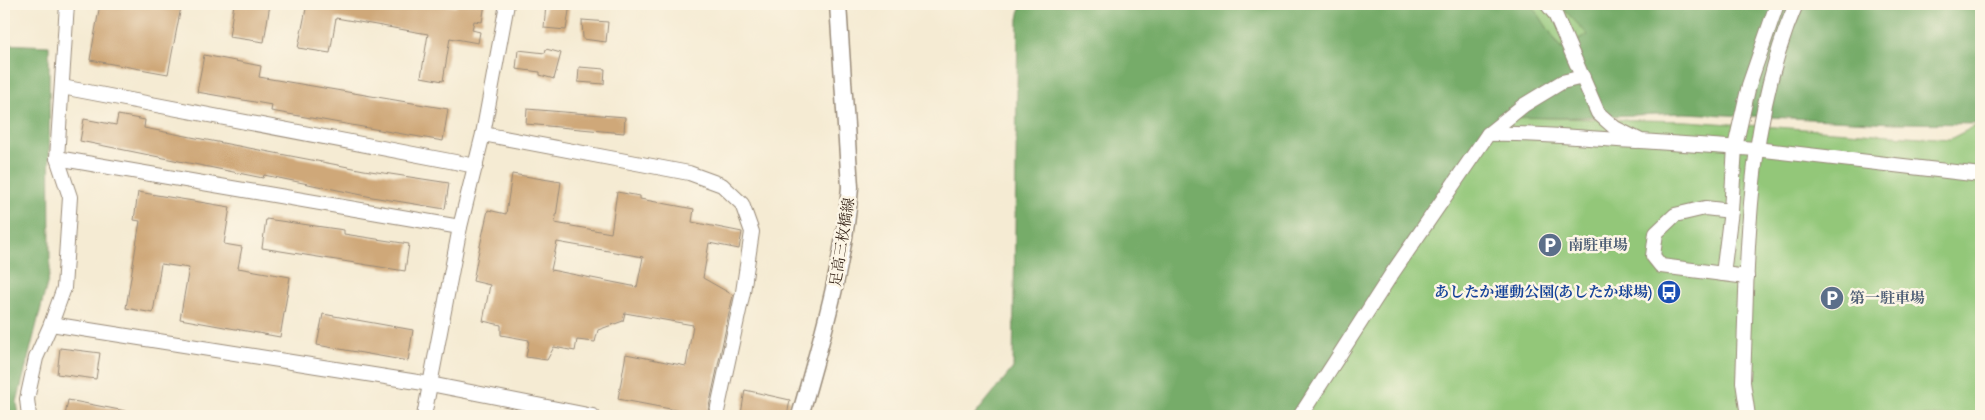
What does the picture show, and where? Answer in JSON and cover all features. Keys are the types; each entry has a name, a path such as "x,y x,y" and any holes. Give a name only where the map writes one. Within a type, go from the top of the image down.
{"main road":[{"name":"足高三枚橋線","path":"800,416 839,271 848,216 850,187 838,4"}],"street":[{"path":"29,416 27,399 36,358 64,288 70,197 57,158 67,4"},
{"path":"424,416 460,227 483,134 507,4"},
{"path":"1547,4 1555,14 1598,113 1615,128 1641,142"},
{"path":"1724,274 1731,211 1735,147 1749,85 1777,4"},
{"path":"1748,416 1743,382 1747,276 1756,149 1770,76 1784,31 1796,4"},
{"path":"1300,416 1391,275 1488,134 1524,105 1562,82 1583,77"},
{"path":"62,87 476,166"},
{"path":"1488,134 1518,132 1582,139 1735,147 1981,176"},
{"path":"483,134 690,173 722,185 742,204 752,232 743,292 716,416"},
{"path":"57,158 460,227"},
{"path":"1731,211 1705,208 1675,215 1656,233 1653,256 1660,266 1747,276"},
{"path":"51,324 430,384 593,416"}],"green space":[{"path":"1021,4 1528,4 1535,9 1561,49 1588,35 1559,4 1776,4 1774,11 1837,4 1981,4 1981,124 1894,123 1684,113 1560,118 1509,117 1488,134 1453,173 1406,252 1365,315 1290,416 974,416 1013,368 1018,19"},
{"path":"1522,4 1559,4 1589,35 1561,49 1541,19"},
{"path":"4,44 49,46 50,272 17,402 19,416 4,416"},
{"path":"1514,117 1687,121 1950,139 1981,123 1981,416 1278,416 1458,134"}],"building":[{"path":"100,4 162,4 181,7 168,74 90,60"},
{"path":"234,4 270,4 264,42 229,37"},
{"path":"307,4 437,4 456,7 457,4 485,4 482,22 474,21 472,30 480,32 478,43 450,38 443,81 421,77 428,34 336,18 330,53 298,48"},
{"path":"546,4 570,4 566,30 544,28"},
{"path":"582,20 608,22 606,42 583,39"},
{"path":"546,49 561,53 554,79 540,75 540,72 516,69 518,50 545,53"},
{"path":"204,55 261,66 259,77 448,109 443,141 271,111 272,105 197,92"},
{"path":"579,67 605,69 604,84 578,82"},
{"path":"527,109 625,117 624,133 526,124"},
{"path":"118,115 145,120 144,128 364,170 449,183 445,209 372,197 264,175 263,178 80,141 84,119 116,125"},
{"path":"512,174 561,182 555,223 611,233 617,192 640,196 640,199 694,209 692,222 742,232 739,249 709,243 703,278 733,295 707,416 618,399 626,354 686,366 693,325 625,313 623,321 598,330 595,342 577,340 575,351 554,347 547,360 526,357 529,340 501,335 501,325 483,321 490,285 473,281 478,255 488,210 506,214","holes":["557,242 643,257 637,287 551,270"]},
{"path":"138,192 230,207 224,244 242,247 238,268 290,277 280,337 180,319 189,268 161,264 153,313 126,308 140,221 134,220"},
{"path":"266,219 344,230 344,234 409,244 405,271 262,248"},
{"path":"323,314 413,330 408,361 317,345"},
{"path":"60,348 100,353 96,379 57,374"},
{"path":"745,390 790,400 787,416 741,414"},
{"path":"68,400 125,411 124,416 65,416"}],"place":[{"name":"南駐車場","path":"1550,245"},
{"name":"あしたか運動公園(あしたか球場)","path":"1669,292"},
{"name":"第一駐車場","path":"1832,298"}]}
